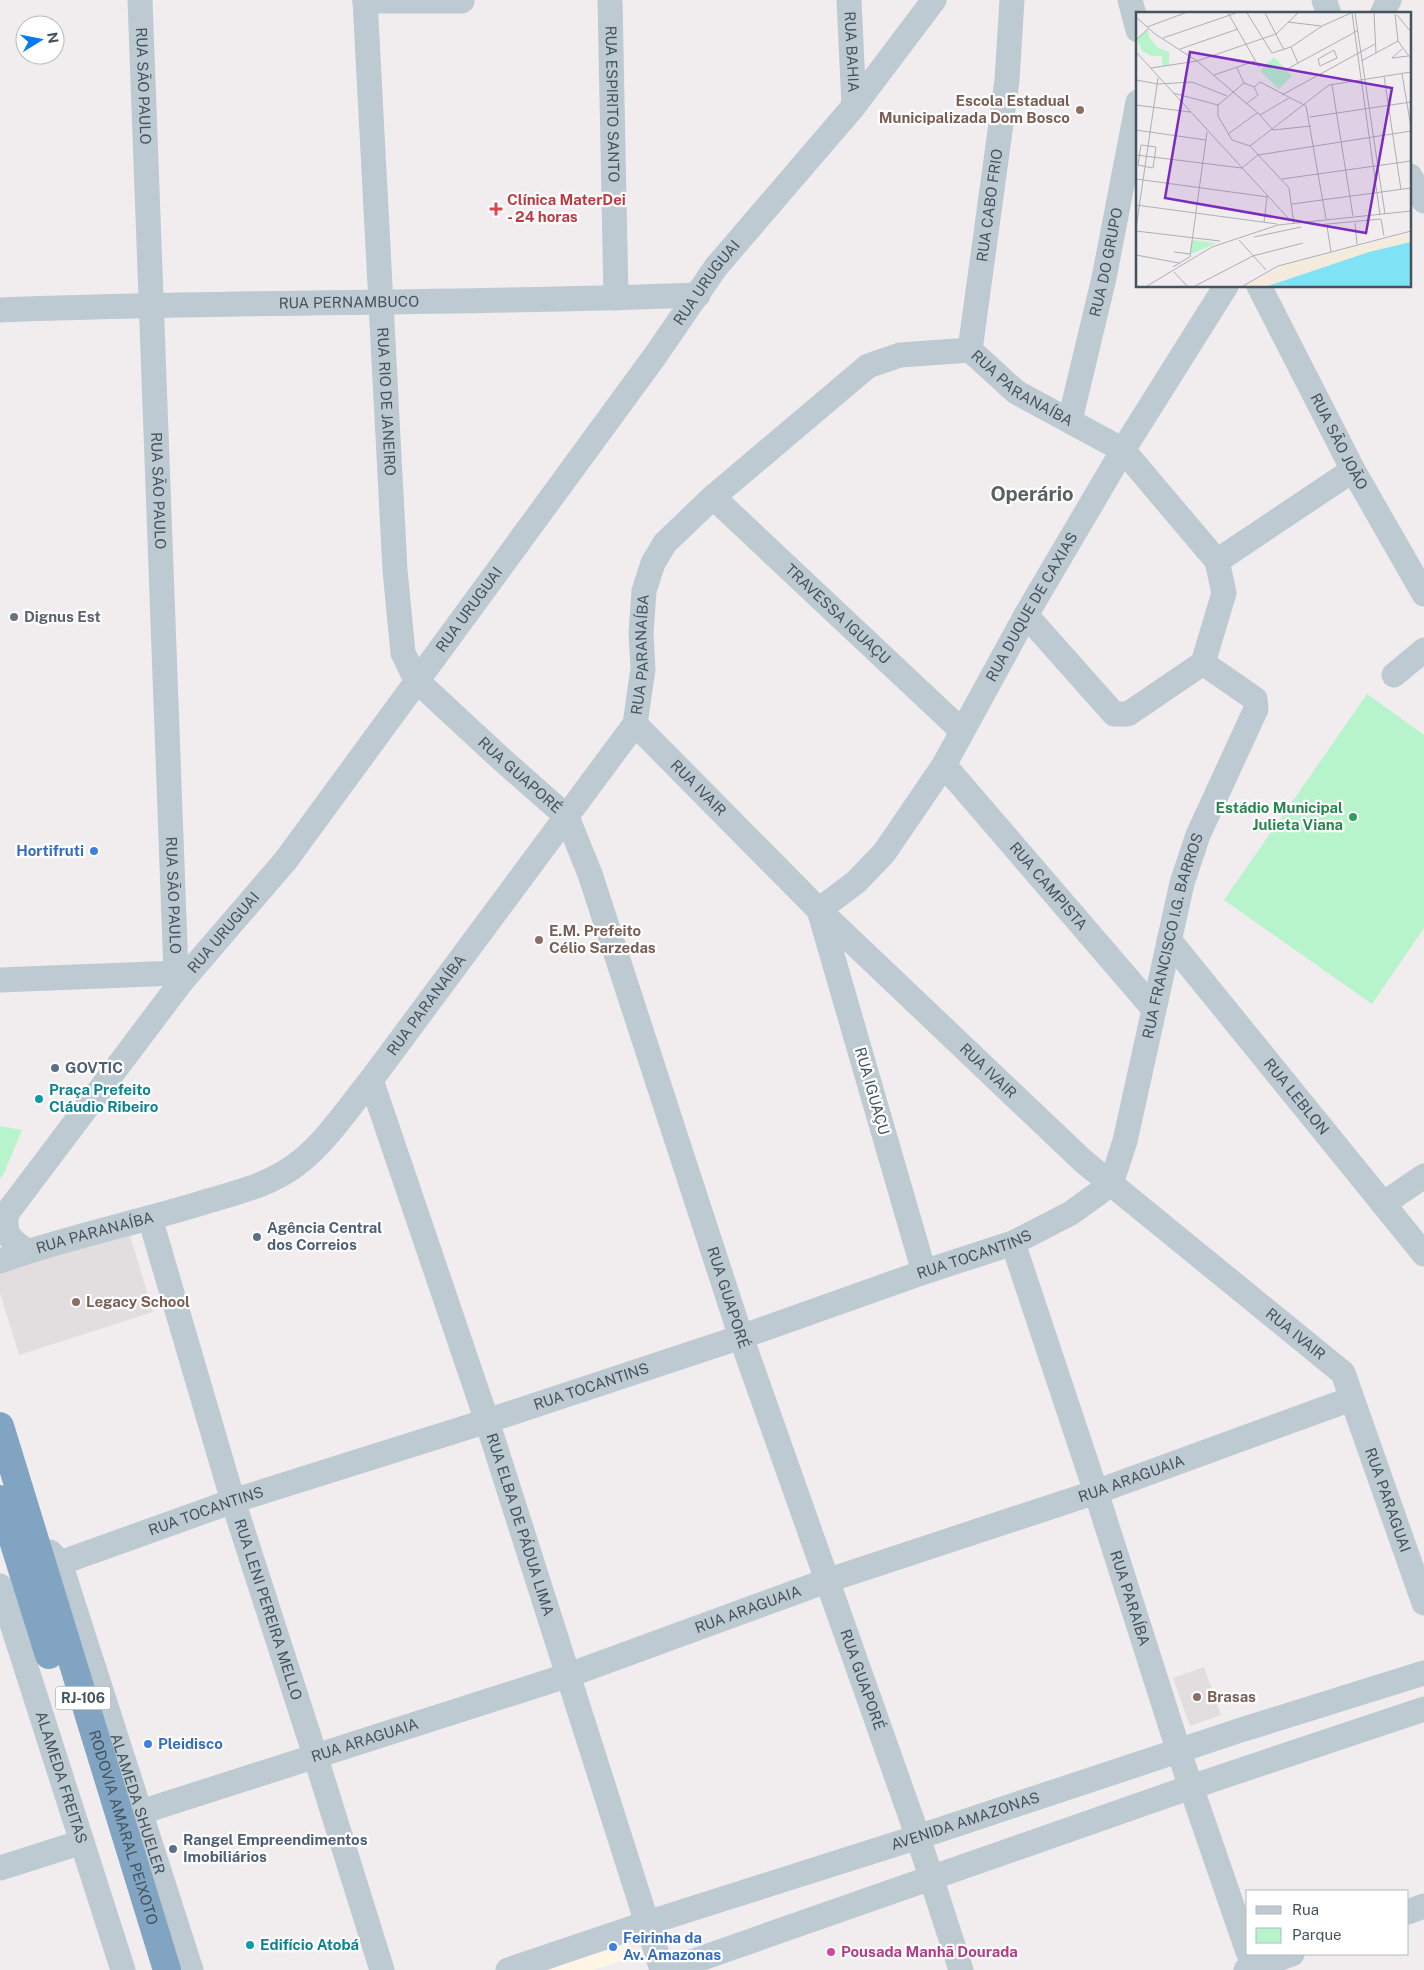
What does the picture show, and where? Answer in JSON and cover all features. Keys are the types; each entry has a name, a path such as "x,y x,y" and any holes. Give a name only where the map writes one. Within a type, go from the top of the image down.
{"highway":[{"name":"RODOVIA AMARAL PEIXOTO","path":"0,1426 167,1970"},
{"name":"RODOVIA AMARAL PEIXOTO","path":"0,1499 149,1970"}],"street":[{"name":"RUA SÃO PAULO","path":"140,0 179,977"},
{"path":"365,0 462,1"},
{"name":"RUA RIO DE JANEIRO","path":"365,0 395,570 403,653 416,680"},
{"name":"RUA ESPIRITO SANTO","path":"610,0 616,298"},
{"name":"RUA BAHIA","path":"849,0 854,106"},
{"name":"RUA URUGUAI","path":"3,1215 179,977 286,860 649,364 716,267 854,106 934,0"},
{"name":"RUA CABO FRIO","path":"970,350 1007,80 1012,0"},
{"path":"1130,0 1136,22"},
{"path":"1324,0 1328,12"},
{"path":"1383,12 1388,0"},
{"name":"RUA DO GRUPO","path":"1070,420 1104,278 1136,112"},
{"path":"1412,180 1424,201"},
{"name":"RUA DUQUE DE CAXIAS","path":"819,910 856,882 884,854 944,764 1026,615 1124,450 1225,288"},
{"name":"RUA SÃO JOÃO","path":"1260,288 1353,470 1424,594"},
{"name":"RUA PERNAMBUCO","path":"0,310 152,304 380,302 698,295"},
{"name":"RUA PARANAÍBA","path":"0,1261 27,1251 150,1218 251,1188 278,1177 302,1160 327,1134 371,1080 635,724 643,669 641,633 644,592 653,563 665,543 713,498 868,366 900,355 970,350 1016,392 1124,450 1217,561"},
{"path":"1026,615 1114,714 1128,714 1203,663 1224,593 1217,561 1353,470"},
{"name":"TRAVESSA IGUAÇU","path":"713,498 962,731"},
{"path":"1394,675 1424,650"},
{"name":"RUA FRANCISCO I.G. BARROS","path":"1111,1184 1124,1141 1182,883 1198,835 1256,709 1255,699 1203,663"},
{"name":"RUA GUAPORÉ","path":"416,680 567,817 593,882 741,1337 826,1582 918,1837 961,1970"},
{"name":"RUA IVAIR","path":"635,724 819,910 1083,1162 1343,1372 1351,1399"},
{"name":"RUA CAMPISTA","path":"944,764 1153,1008"},
{"name":"RUA IGUAÇU","path":"819,910 924,1272"},
{"name":"RUA LEBLON","path":"1169,940 1424,1254"},
{"path":"0,980 179,977"},
{"name":"RUA ELBA DE PÁDUA LIMA","path":"371,1080 487,1421 662,1970"},
{"path":"1383,1204 1424,1176"},
{"name":"RUA TOCANTINS","path":"60,1563 233,1501 487,1421 741,1337 924,1272 1013,1243 1071,1212 1111,1184"},
{"path":"3,1215 6,1232 10,1238 27,1251"},
{"name":"RUA LENI PEREIRA MELLO","path":"150,1218 233,1501 382,1970"},
{"name":"RUA PARAÍBA","path":"1013,1243 1246,1951"},
{"name":"RUA ARAGUAIA","path":"141,1812 569,1675 826,1582 1096,1492 1351,1399"},
{"name":"RUA PARAGUAI","path":"1351,1399 1424,1603"},
{"name":"ALAMEDA SHUELER","path":"31,1532 60,1563 191,1970"},
{"name":"ALAMEDA FREITAS","path":"0,1586 123,1970"},
{"name":"AVENIDA AMAZONAS","path":"508,1970 647,1922 918,1837 1179,1752 1240,1730 1424,1673"},
{"path":"668,1970 1191,1787 1424,1709"},
{"path":"0,1868 82,1842"},
{"path":"1409,1912 1424,1906"},
{"path":"1250,1963 1287,1955"}],"shaded area":[{"name":"Legacy School","path":"129,1232 153,1312 19,1355 0,1293 0,1270"},
{"name":"Brasas","path":"1204,1667 1221,1715 1190,1726 1173,1678"},
{"name":"Feirinha da Av. Amazonas","path":"627,1937 633,1958 593,1970 524,1970"}],"green space":[{"name":"Estádio Municipal Julieta Viana","path":"1367,694 1424,735 1424,928 1372,1004 1224,900"},
{"path":"0,1126 22,1130 0,1179"}],"place":[{"name":"Escola Estadual Municipalizada Dom Bosco","path":"1080,110"},
{"name":"Clínica MaterDei - 24 horas","path":"496,209"},
{"name":"Dignus Est","path":"14,617"},
{"name":"Estádio Municipal Julieta Viana","path":"1353,817"},
{"name":"Hortifruti","path":"94,851"},
{"name":"E.M. Prefeito Célio Sarzedas","path":"539,940"},
{"name":"GOVTIC","path":"55,1068"},
{"name":"Praça Prefeito Cláudio Ribeiro","path":"39,1099"},
{"name":"Agência Central dos Correios","path":"257,1237"},
{"name":"Legacy School","path":"76,1302"},
{"name":"Brasas","path":"1197,1697"},
{"name":"Pleidisco","path":"148,1744"},
{"name":"Rangel Empreendimentos Imobiliários","path":"173,1849"},
{"name":"Edifício Atobá","path":"250,1945"},
{"name":"Feirinha da Av. Amazonas","path":"613,1947"},
{"name":"Pousada Manhã Dourada","path":"831,1952"}],"district":[{"name":"Operário","path":"1032,494"}]}
